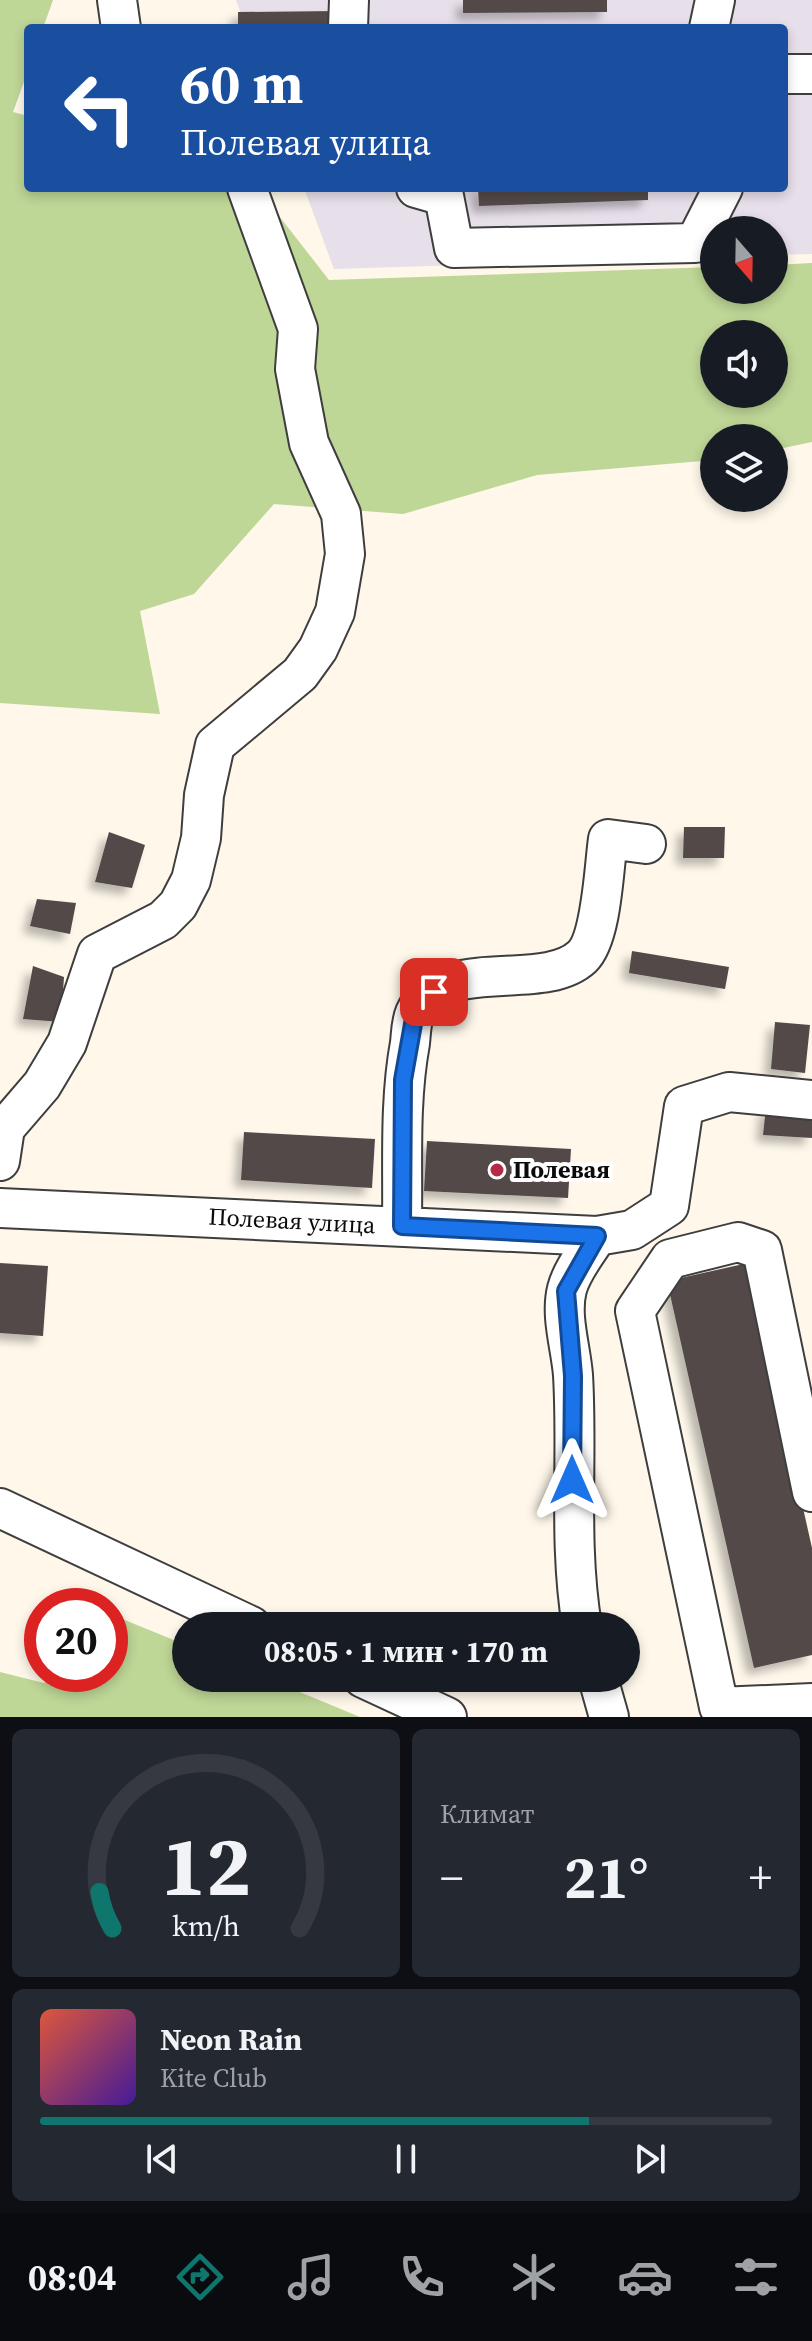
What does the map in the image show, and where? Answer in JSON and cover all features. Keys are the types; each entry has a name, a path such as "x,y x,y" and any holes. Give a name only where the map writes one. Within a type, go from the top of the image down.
{"street":[{"path":"117,0 120,24"},
{"path":"348,24 349,0"},
{"path":"710,24 715,0"},
{"path":"788,74 812,74"},
{"path":"0,1161 5,1128 42,1085 67,1043 97,954 163,920 184,893 201,838 204,795 215,745 300,674 318,649 335,612 345,554 341,514 309,443 295,369 298,329 248,192"},
{"path":"430,192 444,196 454,248 695,243 721,192"},
{"path":"402,1226 403,1080 415,1013 434,992 470,978 551,971 582,957 595,932 608,839 646,844"},
{"path":"579,1612 575,1588 572,1507 573,1376 565,1307 571,1278 615,1233 669,1206 684,1106 729,1092 812,1100"},
{"name":"Полевая улица","path":"0,1208 615,1233"},
{"path":"812,1492 762,1250 738,1242 670,1259 635,1311 719,1707 812,1703"},
{"path":"0,1508 221,1612"},
{"path":"393,1692 447,1717"},
{"path":"602,1692 609,1717"}],"shaded area":[{"path":"236,0 812,0 812,254 788,255 788,216 700,216 700,257 334,269 305,192 788,192 788,24 245,24"}],"green space":[{"path":"0,0 53,0 44,24 24,24 24,82 13,112 24,115 24,192 253,192 265,198 329,280 700,267 700,304 788,304 788,264 812,263 812,442 788,447 788,424 700,424 700,461 537,475 403,514 274,504 194,594 140,611 160,714 0,703"},
{"path":"128,1621 172,1639 172,1692 300,1692 360,1717 0,1717 0,1672 24,1678 24,1692 128,1692"}],"building":[{"path":"463,0 607,0 607,12 463,13"},
{"path":"336,11 336,24 238,24 238,12"},
{"path":"478,192 648,192 648,200 479,206"},
{"path":"684,827 725,827 724,858 683,858"},
{"path":"109,832 145,845 132,888 95,882"},
{"path":"37,899 76,903 70,934 30,926"},
{"path":"632,951 729,967 725,989 629,973"},
{"path":"33,966 64,977 61,1022 23,1019"},
{"path":"775,1022 810,1025 805,1073 771,1069"},
{"path":"766,1107 812,1114 812,1138 763,1135"},
{"path":"244,1132 375,1139 372,1188 241,1180"},
{"name":"Полевая","path":"427,1141 571,1149 568,1198 424,1191"},
{"path":"0,1263 48,1266 43,1336 0,1333"},
{"path":"748,1263 812,1548 812,1655 754,1668 667,1281"}],"place":[{"name":"Полевая","path":"497,1170"}],"route":[{"path":"434,992 415,1013 403,1080 402,1226 597,1236 566,1291 573,1376 572,1480"}]}
